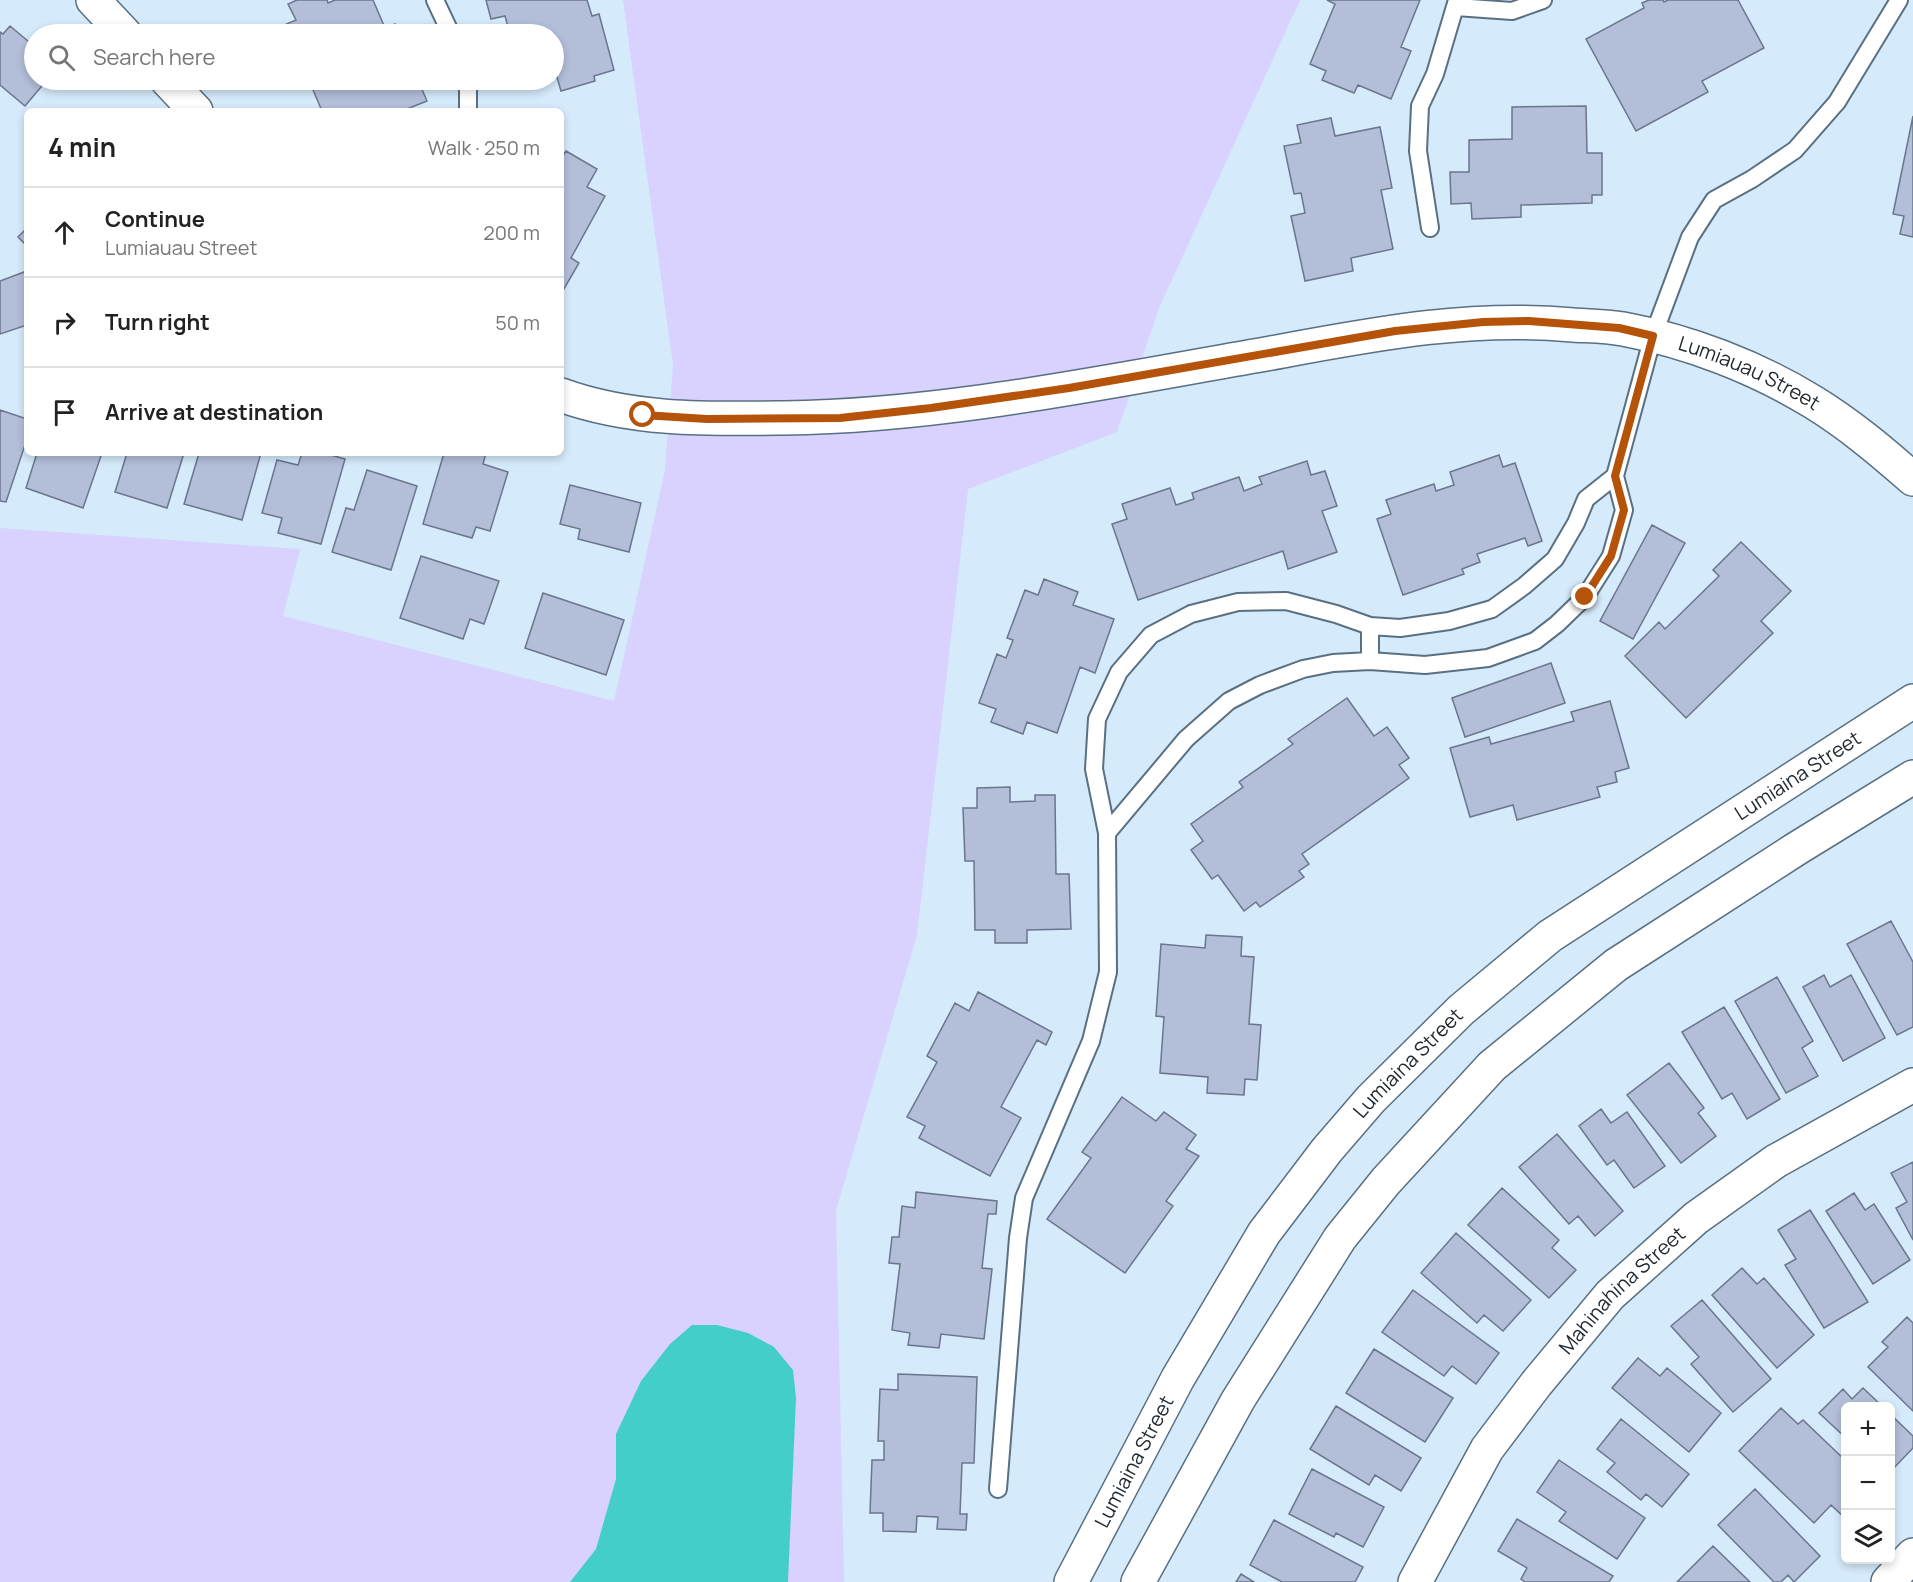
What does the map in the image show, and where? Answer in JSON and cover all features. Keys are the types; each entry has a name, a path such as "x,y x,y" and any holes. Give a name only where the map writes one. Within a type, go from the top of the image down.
{"main road":[{"path":"93,0 116,24"},
{"path":"176,90 193,108"},
{"name":"Lumiauau Street","path":"564,396 643,415 707,419 840,418 931,408 1069,388 1395,331 1483,322 1541,322 1619,328 1653,336 1689,346 1760,374 1812,401 1876,446 1913,479"},
{"name":"Lumiaina Street","path":"1071,1582 1178,1378 1264,1233 1327,1150 1371,1099 1461,1010 1550,936 1913,701"},
{"path":"1138,1582 1238,1400 1340,1238 1386,1181 1492,1066 1616,965 1913,777"},
{"name":"Mahinahina Street","path":"1415,1582 1487,1449 1536,1384 1610,1295 1696,1218 1776,1161 1913,1085"}],"lane":[{"path":"435,0 446,24"},
{"path":"1430,228 1418,151 1420,106 1435,74 1456,3 1512,11 1544,0"},
{"path":"1107,833 1186,739 1229,701 1260,685 1302,669 1333,663 1370,661 1425,665 1488,658 1535,641 1585,597 1611,556 1624,510 1615,476 1653,336 1690,237 1714,200 1752,179 1795,150 1837,102 1899,0"},
{"path":"468,90 468,108"},
{"path":"998,1489 1017,1250 1024,1198 1091,1041 1108,972 1107,833 1095,769 1097,720 1119,672 1151,635 1191,614 1238,602 1286,601 1336,614 1370,626 1400,627 1449,621 1492,609 1524,586 1555,558 1576,523 1586,499 1615,476"},
{"path":"1370,626 1370,661"}],"shaded area":[{"path":"623,0 1300,0 1159,308 1117,432 968,489 917,935 836,1210 844,1582 0,1582 0,528 300,549 283,616 614,701 665,470 673,365"},
{"path":"692,1325 717,1325 748,1333 774,1347 793,1370 796,1398 788,1582 570,1582 596,1549 616,1479 616,1434 641,1381 670,1344"}],"building":[{"path":"297,0 327,0 328,3 335,0 373,0 383,24 287,24 296,20 288,4"},
{"path":"486,0 587,0 592,16 599,14 614,70 594,76 595,81 561,91 564,90 564,24 507,24 505,16 491,19"},
{"path":"1327,0 1420,0 1401,47 1411,51 1391,99 1358,85 1354,93 1322,80 1326,71 1310,64 1335,4"},
{"path":"1649,0 1663,0 1664,2 1668,0 1738,0 1764,48 1702,81 1708,92 1636,131 1586,39 1644,8 1642,3"},
{"path":"10,26 24,38 24,90 39,90 25,106 0,85 0,32 3,34"},
{"path":"313,90 422,90 427,101 410,108 321,108"},
{"path":"1586,106 1587,153 1602,153 1602,195 1592,195 1592,203 1521,205 1521,217 1472,219 1471,203 1451,204 1450,172 1469,172 1469,140 1512,139 1512,107"},
{"path":"1913,116 1913,237 1900,234 1904,216 1893,214"},
{"path":"1331,118 1335,136 1380,127 1392,188 1381,190 1393,249 1351,258 1353,271 1305,281 1291,216 1305,213 1301,193 1294,194 1284,146 1301,143 1297,125"},
{"path":"566,151 597,169 587,187 605,196 571,258 579,263 564,289 564,154"},
{"path":"24,231 24,243 18,237"},
{"path":"24,272 24,326 0,334 0,281"},
{"path":"0,410 24,418 24,448 6,502 0,501"},
{"path":"1499,455 1503,467 1515,463 1542,541 1528,546 1525,538 1477,554 1480,562 1462,569 1464,574 1403,595 1377,519 1391,514 1386,500 1434,484 1436,491 1454,485 1450,472"},
{"path":"36,456 101,456 83,508 26,488"},
{"path":"126,456 183,456 167,508 115,492"},
{"path":"198,456 260,456 242,520 184,504"},
{"path":"301,456 334,456 345,459 321,544 278,533 282,518 262,513 277,460 298,465"},
{"path":"443,456 485,456 483,464 508,472 490,531 476,527 472,538 423,524"},
{"path":"1307,461 1311,475 1325,471 1337,506 1322,511 1337,552 1288,569 1283,551 1138,600 1112,524 1127,519 1122,504 1170,488 1176,505 1194,499 1192,493 1239,477 1244,491 1262,484 1259,477"},
{"path":"367,470 417,486 391,570 332,552 346,508 354,510"},
{"path":"570,485 641,503 629,552 578,539 580,529 560,524"},
{"path":"1652,525 1685,543 1633,639 1600,621"},
{"path":"1741,542 1791,591 1761,621 1773,633 1686,718 1625,656 1659,622 1665,629 1719,576 1713,570"},
{"path":"421,556 499,581 484,624 470,619 463,639 400,618"},
{"path":"1044,579 1078,592 1073,605 1114,619 1095,673 1080,667 1057,733 1027,722 1023,734 991,722 996,709 979,703 997,654 1006,658 1013,640 1007,638 1025,590 1038,595"},
{"path":"543,593 624,620 606,675 525,648"},
{"path":"1551,663 1565,703 1465,737 1452,698"},
{"path":"1347,698 1374,736 1387,727 1409,758 1399,765 1409,778 1302,854 1309,864 1299,871 1304,877 1260,907 1256,902 1244,911 1218,875 1212,879 1191,850 1203,841 1191,824 1243,787 1239,782 1293,744 1288,739"},
{"path":"1610,701 1629,768 1615,772 1617,782 1597,787 1600,797 1517,820 1513,805 1470,817 1450,748 1489,737 1491,744 1574,721 1571,712"},
{"path":"1010,787 1010,802 1035,801 1035,795 1055,795 1056,874 1069,874 1071,929 1027,930 1027,943 995,943 995,930 975,930 974,861 965,861 963,808 977,808 977,788"},
{"path":"1891,921 1913,962 1913,1027 1897,1035 1847,944"},
{"path":"1206,935 1242,937 1241,956 1254,957 1249,1024 1261,1025 1257,1080 1245,1079 1244,1095 1207,1093 1208,1077 1160,1073 1164,1017 1156,1016 1161,944 1205,948"},
{"path":"1824,975 1830,987 1851,975 1885,1038 1843,1061 1803,987"},
{"path":"1777,977 1813,1041 1802,1048 1818,1076 1786,1093 1735,1001"},
{"path":"978,992 1052,1032 1046,1045 1037,1040 1001,1107 1021,1118 990,1176 919,1138 925,1126 907,1117 937,1062 927,1056 955,1003 969,1011"},
{"path":"1724,1007 1780,1099 1747,1119 1732,1093 1722,1099 1682,1032"},
{"path":"1669,1063 1704,1108 1698,1113 1716,1136 1681,1163 1627,1095"},
{"path":"1122,1097 1156,1121 1164,1112 1196,1135 1186,1149 1199,1156 1166,1201 1173,1206 1125,1273 1047,1219 1091,1158 1082,1152"},
{"path":"1601,1109 1611,1123 1627,1112 1665,1166 1634,1188 1614,1160 1607,1165 1579,1126"},
{"path":"1557,1134 1623,1211 1595,1236 1578,1216 1569,1224 1519,1167"},
{"path":"1913,1162 1913,1240 1896,1208 1907,1202 1891,1173"},
{"path":"1502,1188 1559,1240 1552,1248 1576,1270 1549,1298 1468,1225"},
{"path":"916,1192 997,1201 996,1214 988,1214 982,1268 992,1269 984,1339 941,1334 939,1348 908,1345 910,1333 892,1330 900,1264 889,1263 892,1237 899,1237 902,1206 915,1208"},
{"path":"1854,1193 1865,1210 1874,1204 1910,1260 1873,1284 1826,1211"},
{"path":"1810,1210 1868,1302 1824,1328 1785,1265 1796,1259 1778,1230"},
{"path":"1456,1233 1531,1300 1503,1331 1484,1315 1477,1323 1421,1273"},
{"path":"1742,1268 1757,1284 1764,1278 1814,1335 1777,1368 1712,1295"},
{"path":"1413,1290 1499,1353 1476,1384 1452,1366 1444,1376 1382,1332"},
{"path":"1702,1300 1771,1379 1733,1412 1691,1364 1699,1357 1671,1326"},
{"path":"1907,1317 1913,1323 1913,1411 1868,1367 1888,1347 1882,1342"},
{"path":"1374,1349 1453,1398 1425,1442 1346,1393"},
{"path":"1638,1358 1660,1376 1667,1368 1721,1413 1689,1452 1612,1388"},
{"path":"898,1374 977,1377 974,1463 962,1463 960,1514 967,1514 966,1530 937,1529 938,1517 917,1516 916,1532 883,1531 883,1513 870,1513 872,1460 884,1460 884,1441 878,1441 880,1389 898,1390"},
{"path":"1863,1388 1878,1402 1841,1402 1841,1433 1819,1413 1843,1389 1852,1399"},
{"path":"1336,1406 1421,1458 1401,1491 1375,1475 1369,1485 1310,1449"},
{"path":"1781,1408 1798,1424 1803,1420 1841,1456 1841,1514 1831,1505 1814,1523 1739,1451"},
{"path":"1621,1419 1689,1474 1662,1507 1646,1494 1641,1500 1607,1472 1615,1463 1597,1449"},
{"path":"1895,1419 1913,1436 1913,1448 1895,1467"},
{"path":"1559,1460 1645,1518 1617,1559 1559,1521 1566,1512 1537,1492"},
{"path":"1312,1469 1384,1507 1363,1547 1336,1533 1334,1537 1289,1514"},
{"path":"1755,1489 1820,1556 1794,1582 1788,1575 1781,1582 1774,1582 1718,1525"},
{"path":"1517,1519 1613,1576 1609,1582 1525,1582 1521,1579 1527,1568 1498,1551"},
{"path":"1274,1520 1363,1567 1355,1582 1282,1582 1250,1565"},
{"path":"1713,1546 1750,1582 1677,1582"},
{"path":"1241,1574 1254,1582 1236,1582"}],"route":[{"path":"643,415 707,419 840,418 931,408 1069,388 1395,331 1483,322 1529,321 1619,328 1653,336 1615,476 1624,510 1611,556 1585,597"}]}
